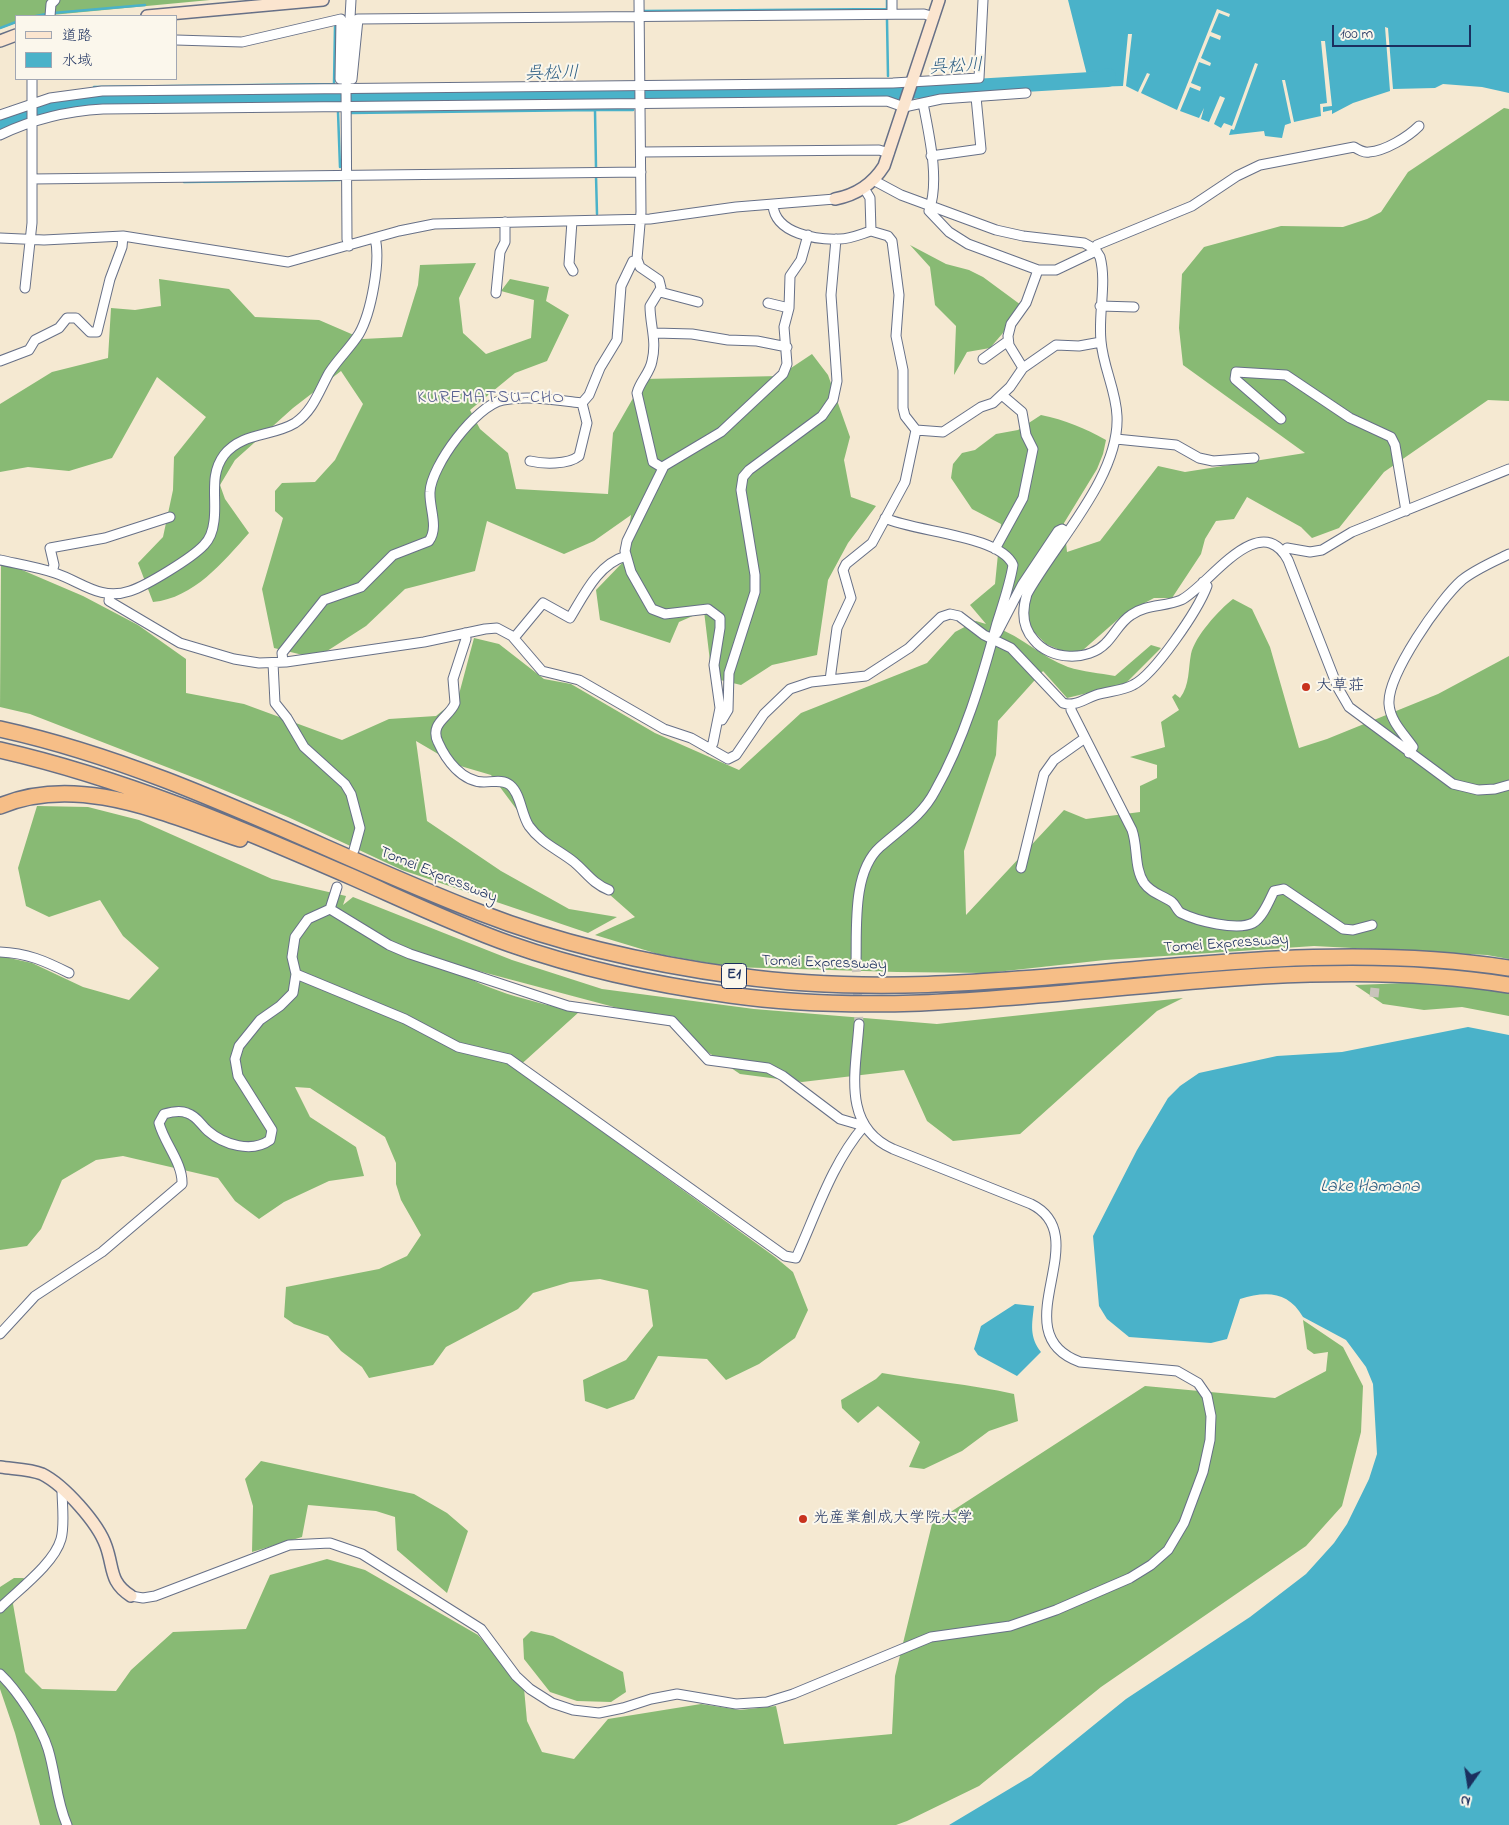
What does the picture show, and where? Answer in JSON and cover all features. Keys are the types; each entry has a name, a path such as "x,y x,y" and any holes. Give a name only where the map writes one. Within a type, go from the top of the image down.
{"highway":[{"name":"Tomei Expressway","path":"0,729 88,752 142,770 424,890 530,930 612,954 679,968 762,979 852,984 973,982 1230,961 1324,956 1413,958 1509,968"},
{"name":"Tomei Expressway","path":"0,750 110,780 169,800 510,944 580,965 652,982 732,995 799,1002 882,1003 951,1001 1242,976 1328,972 1419,974 1509,985"},
{"path":"0,806 20,799 48,794 77,794 105,798 160,812 353,877"}],"street":[{"path":"50,15 50,4 55,0"},
{"path":"157,15 323,0"},
{"path":"348,246 346,239 346,86 351,0"},
{"path":"639,0 641,172 637,260 640,267 659,280 660,292 650,306 655,333 652,362 637,393 653,462 662,468"},
{"path":"892,0 892,14"},
{"path":"0,238 85,239 122,236 281,262 302,260 374,238 434,224 640,220 736,206 773,205 834,199 852,195 869,184 884,166 939,0"},
{"path":"0,115 67,94 102,91 346,86 640,87 912,82 979,78 982,0"},
{"path":"346,86 352,80 358,19 892,14 924,14 934,17"},
{"path":"178,40 242,42 341,19 340,79 346,86"},
{"path":"0,41 15,34"},
{"path":"25,288 31,239 32,80"},
{"path":"0,135 32,120 70,112 103,109 887,101 905,104 1026,93"},
{"path":"931,156 981,149 976,97"},
{"path":"923,103 934,188 930,211 943,225 968,244 1038,270 1056,270 1095,250 1097,245 1192,206 1237,176 1260,165 1354,147 1364,152 1372,152 1389,146 1419,126"},
{"path":"641,152 880,150 889,153"},
{"path":"32,179 641,172"},
{"path":"869,184 1002,232 1084,243 1095,250 1101,261 1101,342 1116,404 1116,439 1102,478 1030,587 1023,608 1025,624 1030,636 1040,646 1052,653 1072,656 1098,649 1106,643 1121,623 1133,613 1182,599 1233,554 1251,544 1268,544 1283,552 1288,560 1345,701 1360,717 1446,780 1461,787 1487,790 1509,785"},
{"path":"869,184 871,231"},
{"path":"773,205 773,210 782,224 808,235 836,239 871,231 888,236 892,241 899,295 896,336 903,370 902,408 905,416 916,430 943,432 981,407 993,403 1002,395 1023,368 1056,345 1079,346 1101,342"},
{"path":"572,221 570,264 573,271"},
{"path":"496,293 500,252 505,242 505,222"},
{"path":"710,749 718,719 720,701 714,665 720,618 708,610 665,614 656,611 646,601 626,556 627,541 662,468 670,460 703,445 721,432 780,377 787,364 784,327 789,308 790,276 801,260 808,235"},
{"path":"0,361 29,350 34,342 58,328 67,318 76,318 90,332 97,332 107,286 122,247 122,236"},
{"path":"0,560 52,572 89,590 110,594 136,589 202,547 213,529 215,475 224,456 234,445 246,438 295,423 311,408 332,368 356,339 365,321 377,264 374,238"},
{"path":"718,719 722,720 727,714 729,673 755,592 755,575 741,490 742,481 749,470 822,416 835,394 837,381 831,295 836,239"},
{"path":"530,461 546,464 574,459 579,456 587,423 582,403 616,344 621,286 633,261 637,260"},
{"path":"1023,368 1008,341 1011,324 1026,303 1038,270"},
{"path":"660,292 698,302"},
{"path":"768,304 789,308"},
{"path":"1100,306 1134,307"},
{"path":"655,333 692,334 728,340 757,341 787,347"},
{"path":"983,359 1008,341"},
{"path":"1281,419 1235,379 1236,372 1286,375 1350,418 1391,437 1396,445 1406,511"},
{"path":"995,549 1024,494 1034,449 1026,435 1022,412 1002,395"},
{"path":"283,662 282,653 324,600 360,587 393,555 430,540 434,530 430,492 434,476 456,438 490,406 498,401 508,399 545,399 582,403"},
{"path":"830,680 838,628 851,598 843,570 846,564 872,543 906,478 916,430"},
{"path":"1116,439 1176,446 1199,458 1213,461 1254,458"},
{"path":"1283,552 1287,548 1310,552 1322,550 1352,532 1509,469"},
{"path":"52,572 54,565 50,548 105,538 170,517"},
{"path":"856,963 860,886 864,869 874,853 917,816 935,792 978,691 1013,565 1010,560 995,549 979,542 885,518"},
{"path":"993,640 1022,585 1058,531 1062,529 1066,532"},
{"path":"1409,753 1413,747 1390,711 1389,697 1393,683 1423,627 1451,592 1470,574 1509,554"},
{"path":"514,638 543,603 570,618 596,577 620,558 626,556"},
{"path":"110,594 109,602 180,643 234,659 273,663 424,642 497,628 514,638 542,671 579,680 664,729 692,738 725,758 734,757 764,714 784,693 804,684 859,678 872,673 914,644 945,615 959,616 993,640 1011,648 1059,700 1070,704 1102,693 1129,687 1139,681 1186,626 1203,596 1206,586 1203,582"},
{"path":"465,633 466,640 452,678 455,703 437,725 438,741 457,770 467,778 479,782 502,781 511,786 526,820 536,834 574,862 594,882 609,890"},
{"path":"273,663 273,694 275,703 309,753 348,789 360,828 354,850"},
{"path":"1070,704 1070,710 1132,830 1140,876 1155,894 1173,903 1179,913 1214,924 1250,924 1259,918 1274,891 1284,889 1344,929 1353,930 1372,925"},
{"path":"1021,868 1044,774 1054,760 1085,738"},
{"path":"0,1334 35,1296 102,1252 145,1218 182,1184 182,1173 160,1128 159,1123 164,1114 188,1113 223,1142 246,1147 265,1144 270,1140 272,1130 238,1076 235,1059 239,1046 255,1026 292,993 296,974 292,957 296,937 308,919 330,909 337,887"},
{"path":"330,909 389,944 410,954 568,1006 672,1021 708,1060 768,1068 784,1076 840,1119 864,1126"},
{"path":"0,952 19,952 39,957 69,973"},
{"path":"296,974 405,1018 458,1047 509,1059 785,1256 796,1258 838,1166 854,1137 864,1126"},
{"path":"0,1466 41,1474 62,1489 91,1520 105,1543 116,1584 131,1596 142,1598 155,1596 289,1545 315,1542 347,1547 362,1554 481,1629 516,1676 542,1697 573,1710 598,1712 623,1708 651,1699 677,1694 736,1704 767,1702 793,1694 931,1637 1010,1626 1056,1610 1109,1588 1151,1565 1168,1550 1184,1523 1203,1472 1210,1440 1211,1416 1207,1396 1203,1389 1192,1379 1177,1370 1080,1362 1066,1357 1050,1341 1046,1320 1056,1239 1054,1226 1047,1215 1031,1204 886,1146 873,1137 864,1126 856,1103 859,1024"},
{"path":"0,1608 42,1568 52,1556 61,1539 62,1489"},
{"path":"0,1674 12,1685 48,1748 59,1807 67,1825"}],"green space":[{"path":"0,0 210,0 52,15 15,15 15,23 0,29"},
{"path":"1504,108 1509,109 1509,401 1488,400 1384,472 1339,528 1312,538 1301,527 1247,497 1234,519 1216,521 1205,539 1201,554 1172,598 1154,598 1124,614 1083,650 1069,654 1046,644 1029,627 1025,594 995,627 1068,667 1115,676 1151,645 1161,648 1125,684 1067,698 1043,671 998,721 996,755 964,851 966,915 1064,810 1086,819 1140,812 1140,786 1157,778 1157,765 1130,757 1165,747 1161,722 1179,710 1172,697 1175,694 1180,698 1186,688 1193,647 1208,624 1233,599 1252,609 1270,647 1299,748 1327,739 1438,694 1509,656 1509,959 1487,955 1314,946 1105,960 987,973 731,967 658,954 595,935 635,917 523,818 491,775 457,765 416,741 427,821 501,871 569,909 617,917 588,933 402,870 288,817 200,780 30,714 0,707 1,561 83,596 138,625 186,659 186,693 244,704 342,740 389,719 436,716 458,698 474,638 499,644 544,679 571,684 655,733 739,770 801,713 927,663 955,632 976,621 986,624 970,605 995,584 1001,524 972,509 951,478 953,464 962,453 975,450 996,434 1018,430 1041,415 1075,425 1106,440 1097,469 1064,523 1067,552 1100,541 1158,466 1185,472 1305,453 1183,365 1179,328 1182,274 1204,247 1281,226 1343,227 1381,212 1408,172"},
{"path":"910,245 946,264 969,270 983,277 1021,305 1021,312 990,348 967,352 954,375 956,326 935,305 930,267"},
{"path":"476,263 459,298 463,333 486,354 531,338 534,300 501,291 510,279 549,287 546,301 569,315 547,361 515,373 470,410 480,429 508,453 516,489 608,494 613,433 644,379 779,376 812,354 828,375 850,437 844,460 851,497 876,506 848,543 828,580 817,655 772,665 741,685 712,678 704,611 679,622 670,643 600,620 596,590 624,561 631,515 594,541 564,554 487,521 475,571 405,589 366,626 324,653 307,656 274,648 262,589 283,518 275,511 275,491 282,483 315,482 335,460 363,404 341,371 293,408 235,460 220,485 225,499 249,533 207,577 182,594 168,599 153,602 138,563 163,537 173,490 174,457 206,417 157,377 112,458 69,471 28,467 0,472 0,404 52,372 108,358 111,308 135,310 161,306 159,279 229,289 255,317 319,320 363,339 402,337 418,285 420,265"},
{"path":"37,806 88,807 139,820 272,879 346,896 343,905 353,897 512,960 602,989 754,1009 937,1024 1183,998 1157,1011 1020,1134 953,1141 927,1121 904,1070 802,1082 740,1074 659,1019 441,961 472,980 507,994 579,1012 516,1069 775,1257 793,1272 808,1310 795,1338 759,1364 726,1380 707,1359 658,1356 634,1399 607,1409 585,1401 583,1380 626,1360 653,1326 648,1290 600,1279 570,1282 533,1293 518,1309 446,1347 433,1365 369,1378 362,1367 341,1351 328,1336 294,1324 284,1317 286,1287 379,1269 407,1256 421,1235 401,1200 396,1184 396,1163 385,1137 310,1088 295,1087 310,1117 356,1147 364,1176 329,1181 284,1202 259,1219 235,1201 218,1178 123,1156 96,1160 62,1180 41,1229 27,1246 0,1250 0,956 32,963 83,987 129,1000 159,968 123,936 100,900 49,917 26,906 18,868"},
{"path":"1433,982 1509,993 1509,1016 1462,1007 1424,1010 1383,1004 1355,985"},
{"path":"1303,1320 1343,1347 1363,1386 1361,1432 1342,1506 1306,1546 1101,1687 979,1786 907,1821 896,1825 40,1825 15,1733 0,1689 0,1587 14,1578 24,1578 13,1604 25,1672 42,1689 116,1691 131,1670 173,1632 246,1629 270,1575 327,1559 365,1570 478,1635 524,1688 527,1721 542,1752 574,1759 608,1719 701,1704 740,1710 776,1706 784,1744 892,1734 895,1676 932,1524 1145,1386 1275,1398 1326,1371 1328,1352 1314,1354 1307,1349"},
{"path":"882,1373 1014,1394 1018,1421 989,1431 962,1451 924,1469 909,1467 920,1442 878,1406 858,1423 842,1408 841,1400 876,1379"},
{"path":"261,1461 414,1494 447,1513 468,1531 447,1593 397,1550 395,1517 376,1511 308,1505 302,1537 252,1552 253,1506 245,1479"},
{"path":"531,1631 553,1636 623,1672 626,1692 611,1702 577,1701 550,1692 524,1659 523,1639"}],"water":[{"path":"1068,0 1509,0 1509,93 1482,87 1443,84 1435,88 1393,89 1388,28 1385,27 1390,91 1353,103 1332,114 1332,110 1323,112 1323,107 1332,106 1325,41 1321,41 1327,103 1320,104 1321,116 1294,122 1285,80 1282,80 1291,123 1285,125 1282,138 1265,136 1264,131 1229,135 1231,129 1234,130 1258,64 1255,63 1232,126 1224,123 1221,128 1214,124 1225,98 1220,96 1209,122 1201,119 1204,108 1199,118 1180,111 1190,87 1200,91 1201,87 1191,83 1199,62 1210,66 1211,63 1201,58 1210,36 1220,40 1221,36 1211,32 1219,13 1229,17 1230,14 1217,9 1177,110 1141,93 1150,74 1147,73 1138,92 1126,86 1132,34 1128,34 1123,86 1090,87"},
{"name":"Lake Hamana","path":"1468,1027 1509,1035 1509,1825 949,1825 1031,1776 1126,1699 1250,1617 1306,1574 1334,1543 1347,1524 1369,1479 1377,1454 1373,1384 1366,1367 1346,1340 1303,1317 1297,1308 1283,1298 1267,1294 1240,1299 1227,1339 1211,1343 1129,1337 1107,1319 1099,1306 1093,1236 1137,1150 1168,1098 1180,1086 1199,1073 1277,1056 1342,1052"},
{"path":"1015,1304 1034,1306 1033,1336 1041,1352 1017,1376 978,1355 974,1349 981,1326"}],"waterway":[{"path":"887,0 887,8"},
{"path":"53,13 145,5"},
{"path":"644,11 887,9"},
{"path":"41,15 46,14"},
{"path":"887,20 888,76"},
{"path":"0,28 15,22"},
{"path":"334,84 335,27"},
{"name":"呉松川","path":"0,125 52,107 103,100 891,92 1108,79 1108,76"},
{"path":"94,87 334,84"},
{"name":"呉松川","path":"888,86 888,92"},
{"name":"呉松川","path":"334,91 334,98"},
{"name":"呉松川","path":"595,95 595,101"},
{"name":"呉松川","path":"338,98 338,104"},
{"path":"350,113 594,110"},
{"path":"596,110 633,110"},
{"path":"595,111 596,167"},
{"path":"338,112 340,167"},
{"path":"596,176 597,214"},
{"path":"184,182 340,180"}],"tunnel":[{"path":"856,963 859,1024"},
{"path":"1374,997 1375,988"}],"place":[{"name":"大草荘","path":"1306,687"},
{"name":"光産業創成大学院大学","path":"803,1519"}],"district":[{"name":"KUREMATSU-CHO","path":"491,399"}]}
